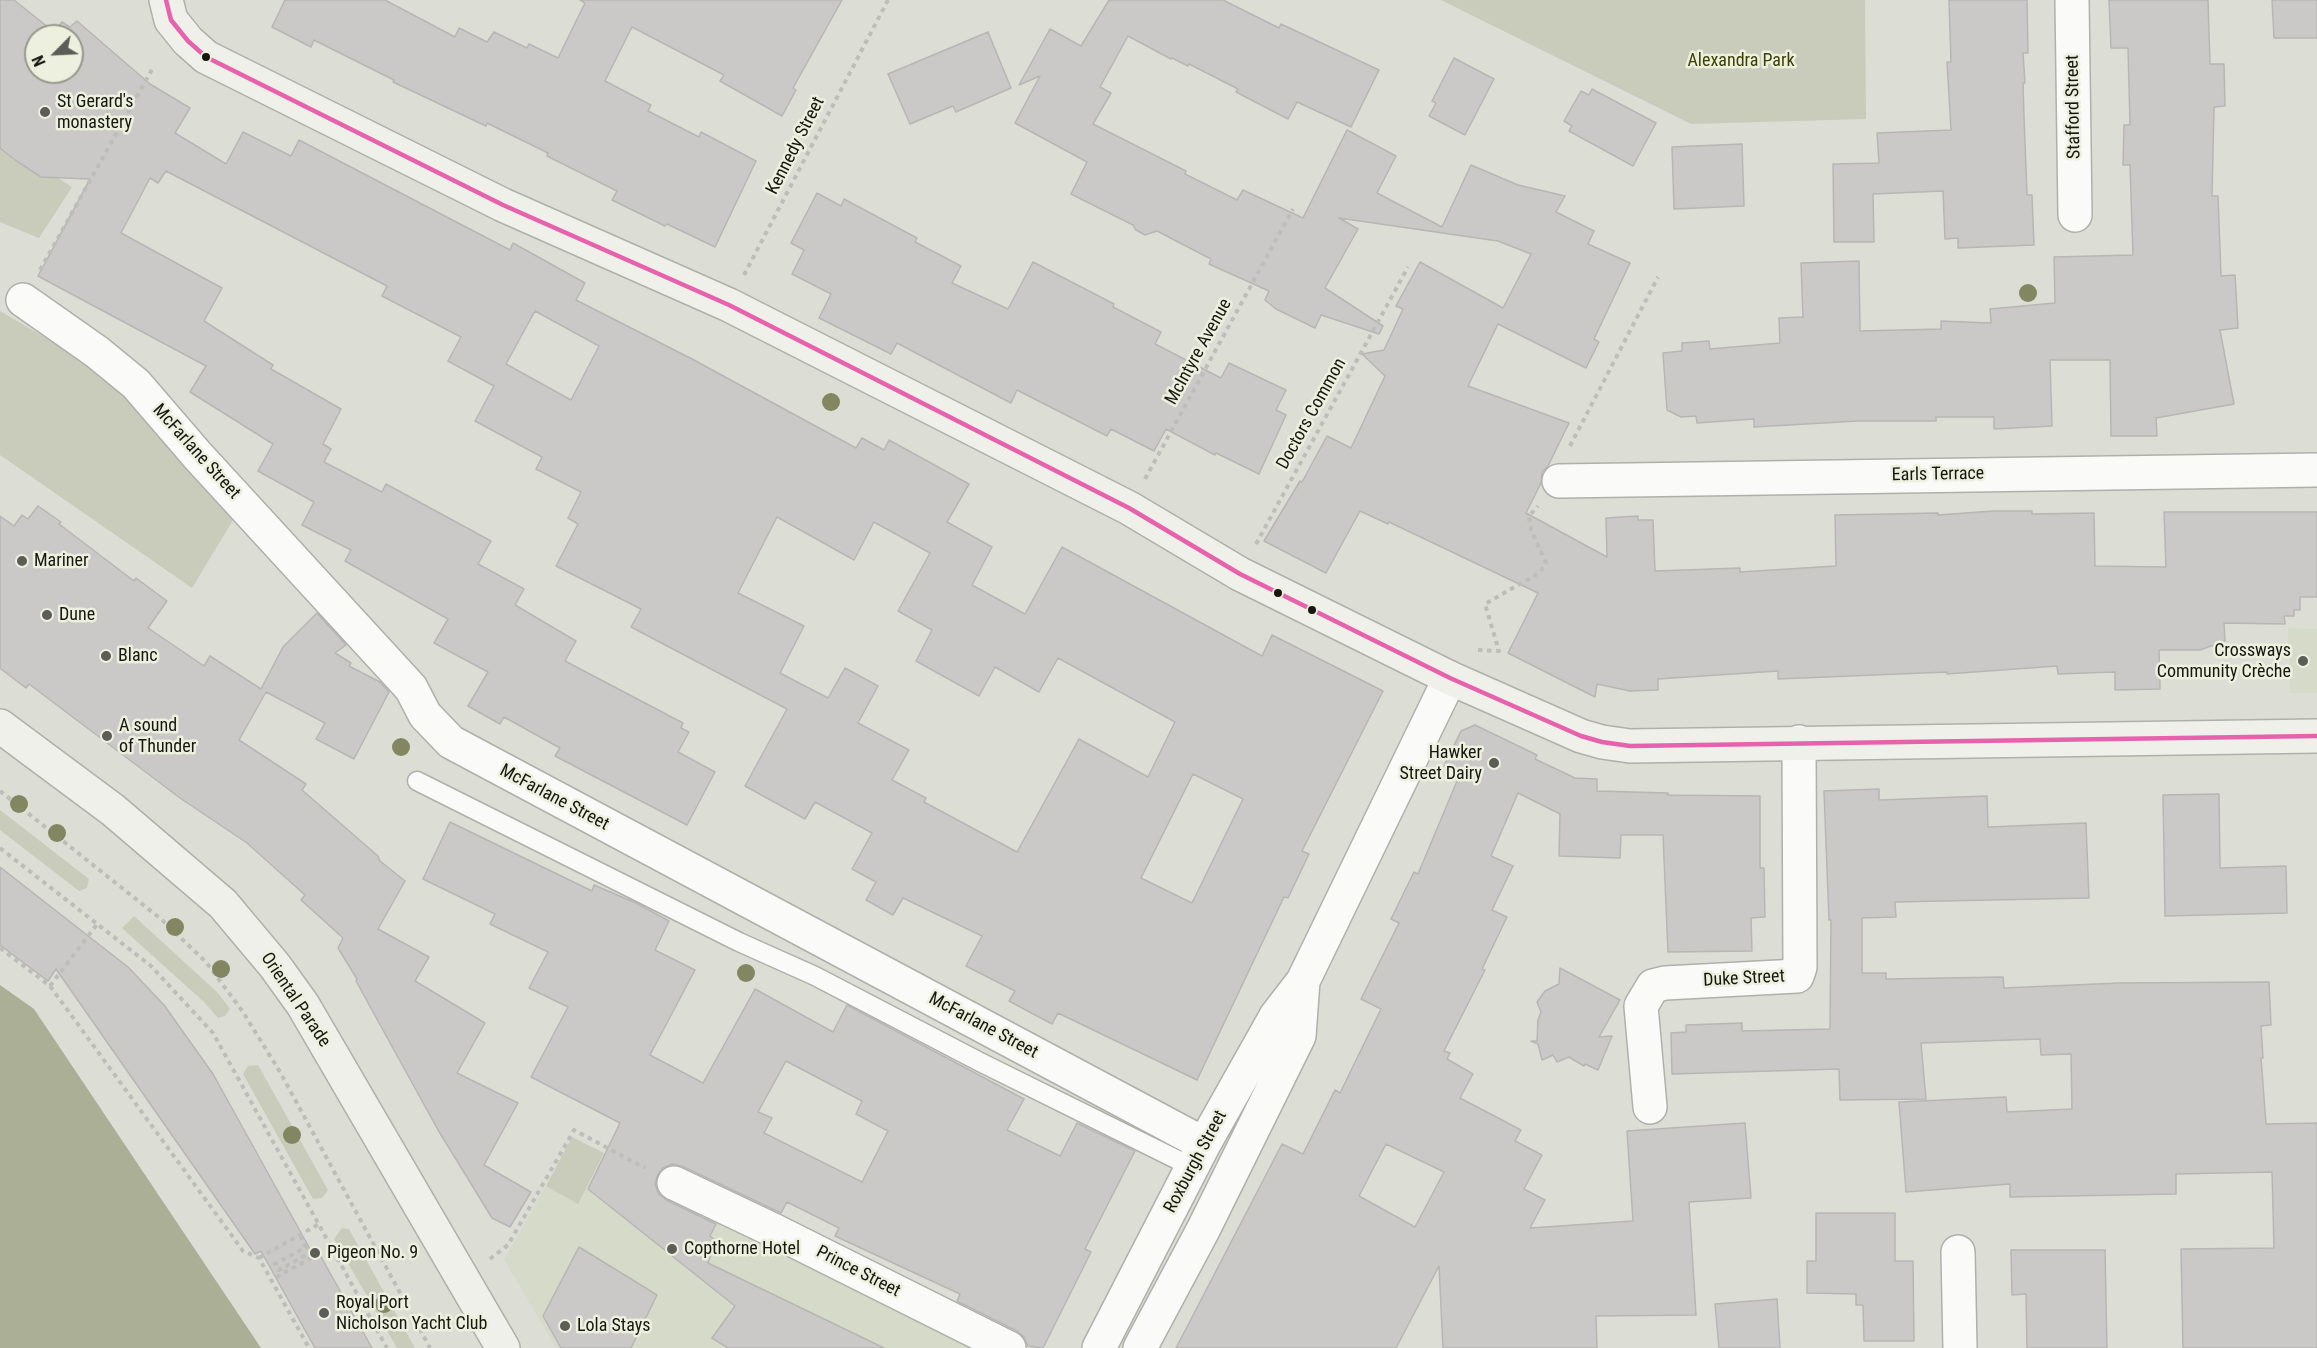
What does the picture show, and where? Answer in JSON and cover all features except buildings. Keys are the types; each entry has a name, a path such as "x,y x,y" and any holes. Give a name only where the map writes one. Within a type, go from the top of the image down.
{"street":[{"path":"166,0 171,20 188,41 206,57 503,205 729,305 1129,508 1240,574 1450,678 1581,736 1630,746 2317,736"},
{"name":"Stafford Street","path":"2072,0 2075,215"},
{"name":"McFarlane Street","path":"23,300 97,352 136,384 198,456 411,688 425,715 451,742 1198,1155"},
{"name":"Earls Terrace","path":"1559,481 2317,470"},
{"name":"Roxburgh Street","path":"1099,1348 1198,1155 1276,1016 1303,981 1450,678"},
{"name":"Oriental Parade","path":"0,726 113,810 223,904 275,966 303,1005 503,1348"},
{"name":"Duke Street","path":"1650,1107 1641,1006 1653,986 1665,983 1797,976 1800,967 1799,742"},
{"name":"Roxburgh Street","path":"1140,1348 1203,1230 1299,1036 1303,981"},
{"name":"Prince Street","path":"674,1183 786,1236 1009,1348"},
{"path":"1958,1252 1960,1348"}],"lane":[{"path":"417,781 739,942 815,976 980,1062 1198,1155"}],"path":[{"name":"Kennedy Street","path":"729,305 888,0"},
{"path":"23,300 154,66"},
{"name":"McIntyre Avenue","path":"1129,508 1293,209"},
{"name":"Doctors Common","path":"1240,574 1408,267"},
{"path":"0,791 161,919 206,962 243,1012 280,1072 430,1348"},
{"path":"0,848 152,966 213,1033 387,1348"},
{"path":"50,987 98,923"},
{"path":"0,948 50,987 243,1251 259,1258 309,1348"},
{"path":"508,1245 574,1130 674,1183"},
{"path":"259,1258 319,1224"},
{"path":"280,1277 278,1275 313,1257 311,1252 279,1270 275,1264 306,1247 300,1235"}],"shaded area":[{"name":"Crossways Community Crèche","path":"2288,628 2317,629 2317,693 2290,693"},
{"path":"0,985 34,1009 261,1348 0,1348"},
{"path":"604,1153 997,1348 556,1348 504,1259 546,1186 578,1203"}],"green space":[{"name":"Alexandra Park","path":"1441,0 1865,0 1866,119 1691,124"},
{"path":"0,148 15,161 41,177 58,178 72,187 39,238 0,222"},
{"path":"0,311 102,371 235,517 192,588 0,455"},
{"path":"0,810 89,879 87,888 79,891 0,830"},
{"path":"134,916 218,993 230,1009 225,1016 218,1018 204,1002 122,928"},
{"path":"258,1065 328,1190 322,1198 313,1199 243,1074 248,1066"},
{"path":"572,1137 604,1153 578,1204 546,1186"},
{"path":"342,1228 349,1229 415,1348 397,1348 334,1239"}],"transit line":[{"path":"166,0 171,20 188,41 206,57 503,205 729,305 1129,508 1240,574 1450,678 1581,736 1630,746 2317,736"}],"place":[{"name":"St Gerard's monastery","path":"45,112"},
{"name":"Mariner","path":"22,561"},
{"name":"Dune","path":"47,615"},
{"name":"Blanc","path":"106,656"},
{"name":"Crossways Community Crèche","path":"2303,661"},
{"name":"A sound of Thunder","path":"107,736"},
{"name":"Hawker Street Dairy","path":"1494,763"},
{"name":"Copthorne Hotel","path":"672,1249"},
{"name":"Pigeon No. 9","path":"315,1253"},
{"name":"Royal Port Nicholson Yacht Club","path":"324,1313"},
{"name":"Lola Stays","path":"565,1326"}]}
